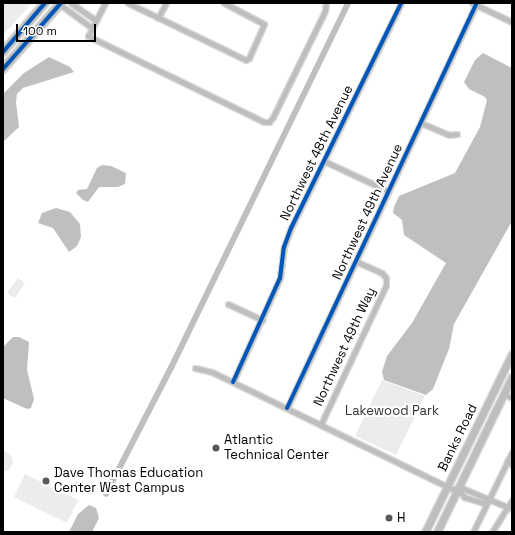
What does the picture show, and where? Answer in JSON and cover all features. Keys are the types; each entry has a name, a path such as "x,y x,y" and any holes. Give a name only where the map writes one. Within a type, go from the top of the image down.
{"main road":[{"path":"3,52 45,3"},
{"path":"3,70 60,4"}],"street":[{"path":"71,3 96,20"},
{"path":"105,3 88,36 264,122 269,122 325,11 326,3"},
{"path":"128,3 246,60 250,58 264,24 224,3"},
{"path":"158,18 166,3"},
{"name":"Northwest 48th Avenue","path":"233,382 280,278 284,247 291,228 401,3"},
{"path":"60,4 92,28"},
{"path":"475,4 512,22"},
{"name":"Northwest 49th Avenue","path":"287,408 357,262 388,191 421,123 475,4"},
{"path":"421,123 449,135 457,134"},
{"path":"324,161 388,191"},
{"name":"Northwest 49th Way","path":"320,424 386,285 386,278 357,262"},
{"path":"228,304 262,320"},
{"name":"Banks Road","path":"436,532 452,488 512,354"},
{"path":"195,368 212,372 452,488"},
{"name":"Banks Road","path":"425,532 452,488 512,377"},
{"path":"504,394 512,398"},
{"path":"473,532 512,452"},
{"path":"507,461 512,465"},
{"name":"Banks Road","path":"452,488 464,497 484,504 489,501 512,509"},
{"path":"492,532 506,507 512,500"}],"green space":[{"path":"3,3 32,3 3,35"},
{"path":"18,278 25,283 15,298 7,293"},
{"name":"Lakewood Park","path":"382,380 425,396 396,455 355,436"},
{"path":"3,450 11,455 13,462 9,470 3,472"},
{"path":"25,474 78,500 67,523 14,497"}],"shaded area":[{"path":"483,53 512,68 512,221 454,324 449,349 433,389 426,395 384,380 382,372 387,356 412,323 446,263 404,235 402,220 393,213 394,207 399,196 455,173 480,127 487,100 485,97 469,89 464,82 475,60"},
{"path":"49,57 70,67 74,72 23,88 17,94 16,102 19,127 3,142 3,94 24,73"},
{"path":"102,165 111,166 126,173 125,184 118,187 99,187 88,202 83,200 76,193 78,190 87,189 97,168"},
{"path":"56,208 70,212 80,224 81,237 77,246 69,252 53,228 38,223 42,213"},
{"path":"13,337 19,337 29,342 27,370 34,399 31,408 27,409 3,398 3,347"},
{"path":"89,505 96,508 99,518 92,532 69,532 78,514"}],"waterway":[{"path":"106,494 171,368 348,3"}],"cycle path":[{"path":"3,52 45,3"},
{"path":"3,69 61,3"},
{"path":"233,382 280,278 284,247 291,228 401,3"},
{"path":"287,408 477,3"}],"place":[{"name":"Atlantic Technical Center","path":"216,448"},
{"name":"Dave Thomas Education Center West Campus","path":"46,481"},
{"name":"H","path":"389,518"}]}
